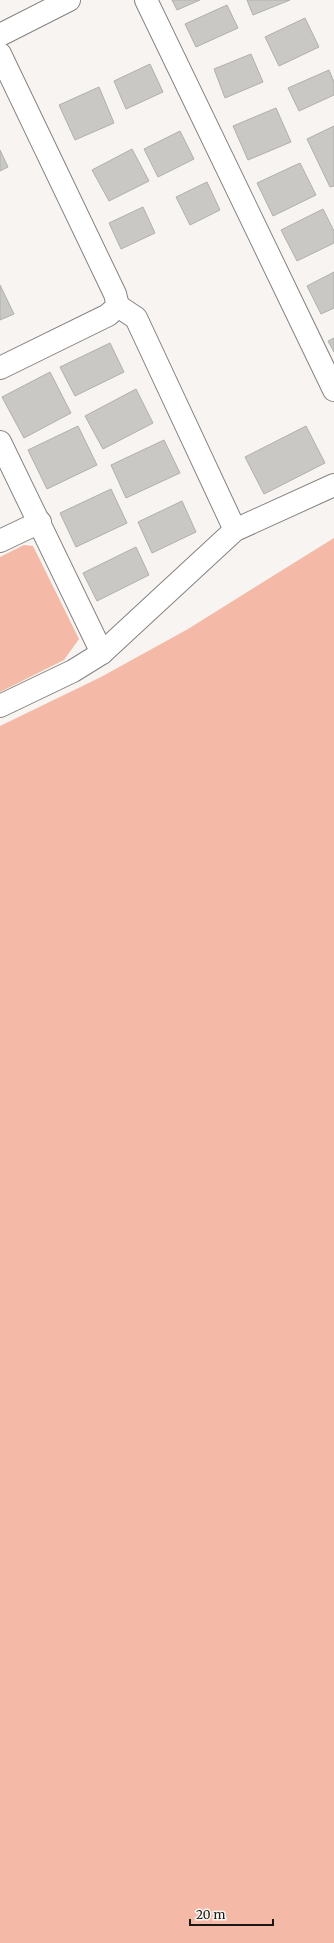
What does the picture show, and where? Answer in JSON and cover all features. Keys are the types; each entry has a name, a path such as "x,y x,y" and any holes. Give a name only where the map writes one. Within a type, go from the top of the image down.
{"street":[{"path":"0,35 69,0"},
{"path":"146,0 334,390"},
{"path":"0,54 115,294 118,306 136,318 235,530"},
{"path":"0,368 108,315 118,306"},
{"path":"0,442 102,653"},
{"path":"0,706 73,671 102,653 235,530 334,485"},
{"path":"0,541 40,522"}],"shaded area":[{"path":"334,538 334,1943 0,1943 0,726 101,677 188,629"},
{"path":"24,545 33,546 79,639 64,660 0,692 0,557"}],"building":[{"path":"172,0 200,0 177,10"},
{"path":"247,0 290,0 253,15"},
{"path":"227,5 238,28 196,47 185,24"},
{"path":"305,18 319,47 279,66 265,37"},
{"path":"251,54 263,82 225,98 214,69"},
{"path":"150,64 163,92 126,109 114,81"},
{"path":"329,70 334,82 334,95 299,111 288,88"},
{"path":"99,87 114,123 75,140 59,105"},
{"path":"276,108 291,142 248,160 233,126"},
{"path":"334,126 334,186 330,187 307,139"},
{"path":"180,131 194,159 158,177 144,149"},
{"path":"132,149 149,181 109,201 92,170"},
{"path":"0,150 8,167 0,171"},
{"path":"300,163 316,195 273,216 257,183"},
{"path":"207,182 220,210 190,225 176,197"},
{"path":"143,207 155,233 121,249 109,223"},
{"path":"323,209 334,231 334,243 297,261 281,230"},
{"path":"334,272 334,308 321,314 307,286"},
{"path":"0,285 14,314 0,320"},
{"path":"334,338 334,352 328,341"},
{"path":"110,343 124,372 75,396 60,367"},
{"path":"50,372 71,413 24,438 2,397"},
{"path":"136,389 153,423 103,449 85,416"},
{"path":"78,426 97,465 47,489 28,450"},
{"path":"306,426 325,463 264,494 245,457"},
{"path":"164,440 180,473 126,498 111,465"},
{"path":"111,489 127,523 76,547 60,513"},
{"path":"182,501 196,532 152,553 138,522"},
{"path":"136,547 149,575 97,601 83,573"}]}
